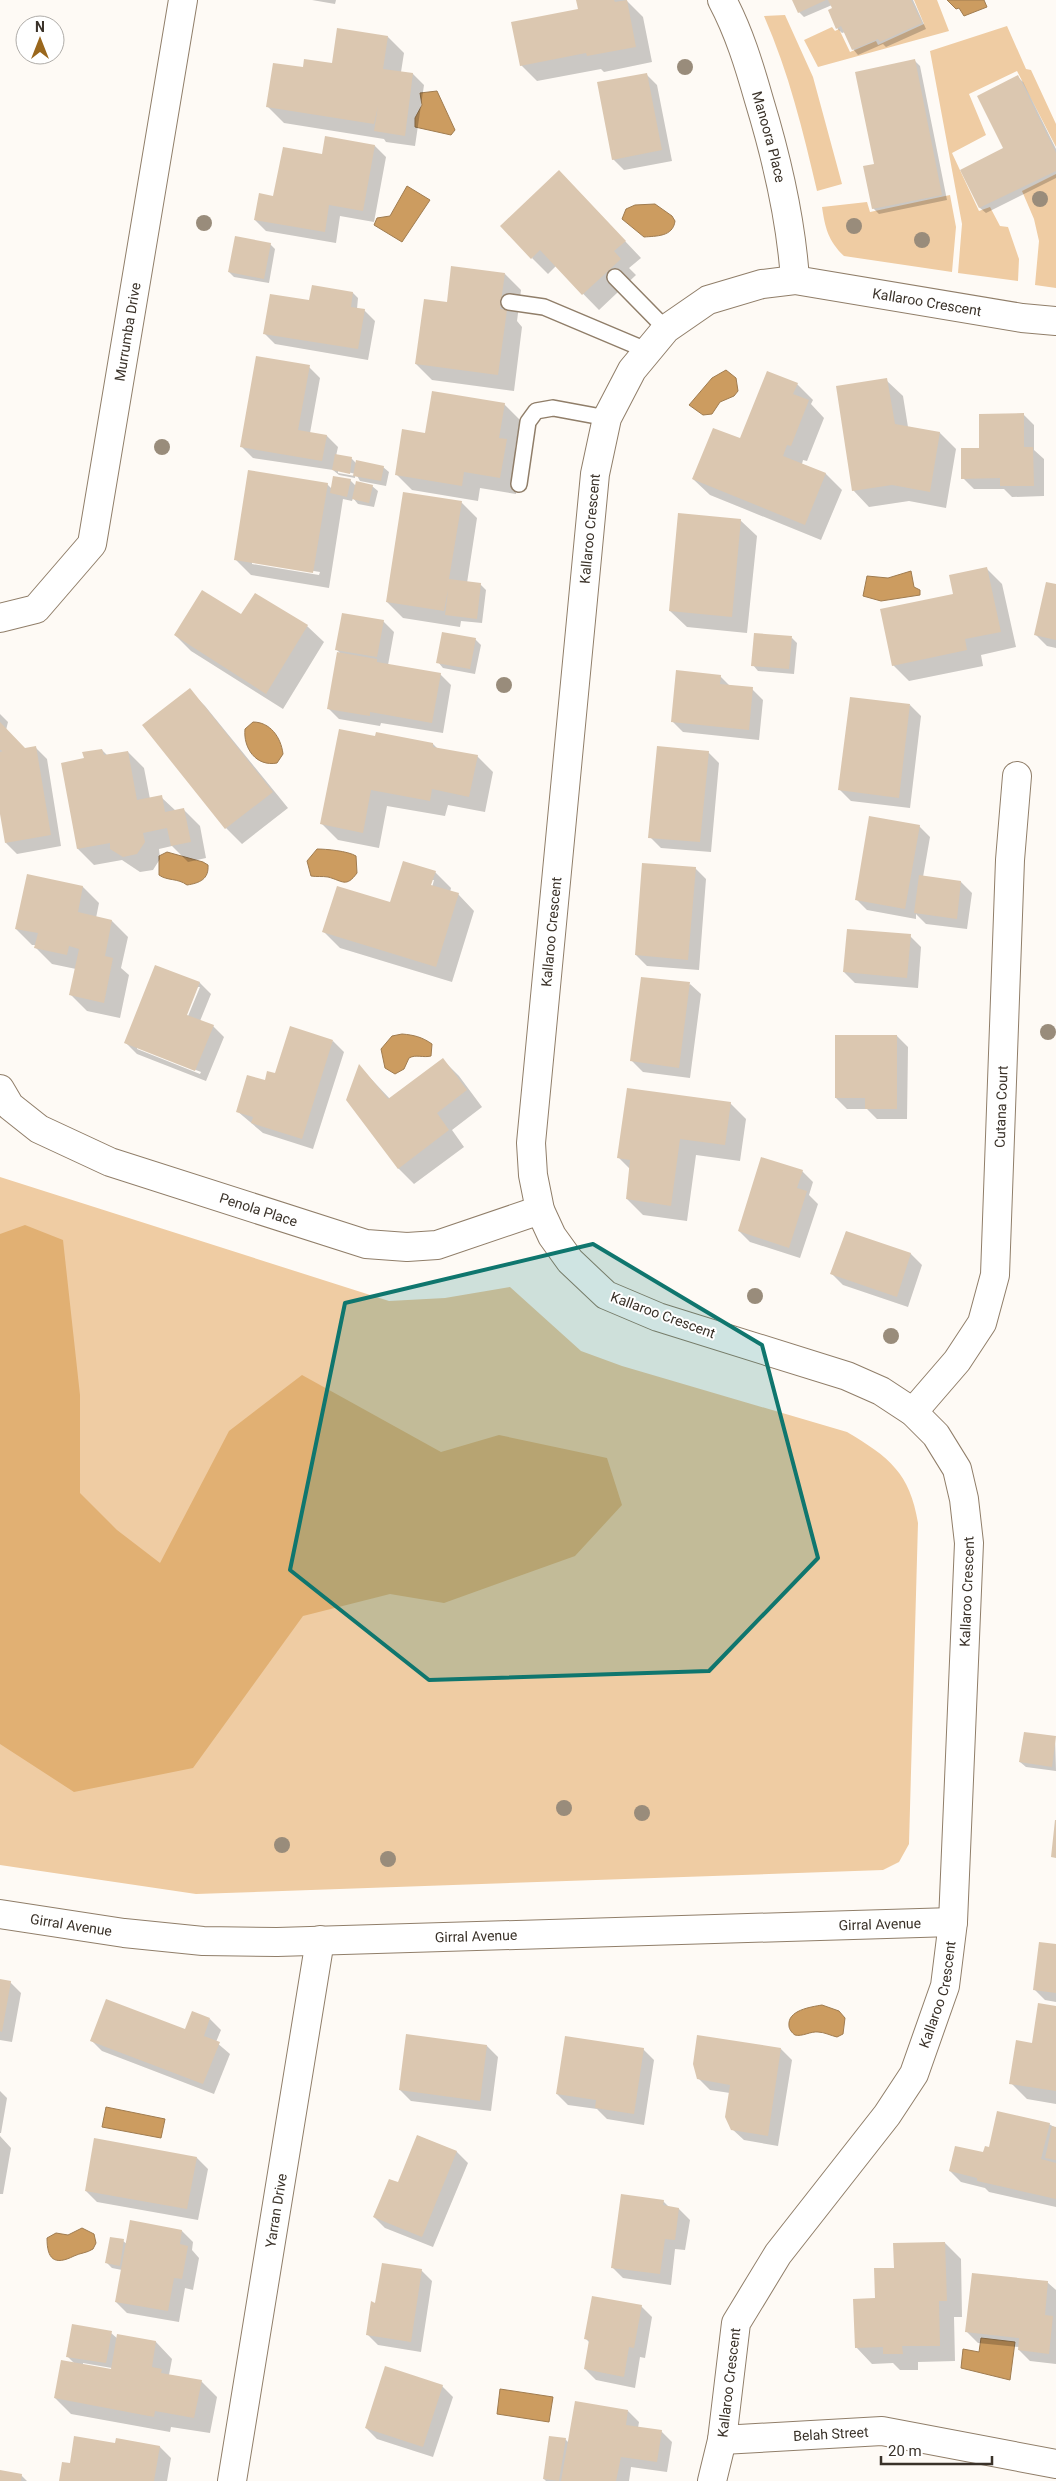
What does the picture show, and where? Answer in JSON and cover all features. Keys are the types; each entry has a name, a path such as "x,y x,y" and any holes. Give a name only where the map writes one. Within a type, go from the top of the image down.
{"street":[{"name":"Murrumba Drive","path":"0,618 36,609 92,544 183,0"},
{"name":"Manoora Place","path":"722,0 740,37 771,140 792,234 795,280"},
{"name":"Kallaroo Crescent","path":"712,2481 722,2440 736,2324 778,2254 887,2115 914,2074 945,1986 953,1922 968,1543 964,1499 957,1469 936,1436 913,1412 882,1391 847,1376 658,1316 606,1295 570,1261 552,1236 540,1210 533,1175 531,1143 595,474 607,418 632,370 646,350 666,329 708,300 762,284 795,280 1022,318 1056,321"},
{"name":"Cutana Court","path":"913,1412 957,1361 982,1323 995,1275 1010,860 1017,776"},
{"name":"Penola Place","path":"0,1089 10,1106 39,1130 110,1162 366,1244 407,1247 437,1245 540,1210"},
{"name":"Girral Avenue","path":"0,1914 124,1933 203,1941 320,1940 953,1922"},
{"name":"Yarran Drive","path":"232,2481 320,1940"},
{"name":"Belah Street","path":"722,2440 882,2431 1056,2464"}],"lane":[{"path":"615,277 666,329"},
{"path":"508,302 544,306 646,350"},
{"path":"519,484 528,422 536,411 553,408 607,418"}],"highlighted area":[{"path":"593,1244 762,1345 818,1558 709,1671 429,1680 290,1570 345,1303"}],"shaded area":[{"path":"914,0 937,0 949,31 818,67 804,40 832,27 835,31 839,29 850,52 876,41 878,45 924,24"},
{"path":"947,0 984,0 987,7 964,16 959,8 956,9"},
{"path":"785,15 813,77 842,184 817,191 801,124 788,81 764,16"},
{"path":"1007,26 1026,69 1031,70 1056,124 1056,147 1017,71 969,94 986,135 952,153 979,211 990,207 1000,226 1008,227 1019,259 1018,281 958,273 962,224 930,51"},
{"path":"437,91 455,130 451,135 415,127 415,118 422,105 420,93"},
{"path":"1056,174 1056,288 1035,285 1039,241 1034,219 1022,191"},
{"path":"407,186 430,200 402,242 374,225 377,218 390,216"},
{"path":"950,195 956,227 952,272 844,256 834,245 824,221 822,207 867,202 870,212"},
{"path":"655,204 672,216 675,221 671,230 663,235 644,237 622,219 626,209 635,205"},
{"path":"726,370 736,378 738,391 734,396 720,402 712,414 703,415 689,405 712,378"},
{"path":"911,571 914,587 920,590 920,595 881,601 863,596 867,576 888,578"},
{"path":"253,722 265,725 277,736 283,754 277,763 263,762 252,755 246,743 245,729"},
{"path":"317,849 343,852 356,856 357,873 347,882 328,877 311,876 307,861"},
{"path":"167,852 203,862 208,865 207,874 203,880 187,885 159,875 159,856"},
{"path":"402,1034 418,1037 432,1044 431,1056 414,1056 409,1058 404,1069 395,1074 385,1068 381,1049 392,1036"},
{"path":"0,1177 389,1301 445,1298 510,1287 581,1351 622,1366 847,1432 875,1450 895,1468 903,1479 909,1491 918,1523 909,1844 899,1862 883,1870 196,1894 0,1865"},
{"path":"25,1225 63,1240 80,1395 80,1493 117,1530 160,1563 229,1431 302,1375 441,1452 499,1435 607,1458 622,1505 575,1556 444,1603 390,1594 303,1616 193,1768 74,1792 0,1744 0,1234"},
{"path":"822,2005 839,2011 845,2018 843,2034 837,2037 820,2032 795,2035 790,2030 789,2021 792,2016 801,2010"},
{"path":"106,2107 165,2119 161,2138 102,2127"},
{"path":"82,2228 94,2234 96,2243 93,2249 61,2260 53,2259 50,2256 47,2238 56,2233 68,2235"},
{"path":"981,2338 1015,2342 1010,2380 961,2368 963,2349 979,2352"},
{"path":"500,2389 553,2397 549,2422 497,2414"}],"building":[{"path":"576,0 614,0 615,2 627,0 636,47 587,56 586,53 520,66 511,22 578,9"},
{"path":"792,0 826,0 798,13"},
{"path":"828,0 911,0 922,23 880,42 878,39 852,50 841,26 836,29 828,10 832,8"},
{"path":"337,28 388,36 383,69 413,73 405,136 374,131 378,106 374,124 266,107 273,63 303,67 304,59 332,63"},
{"path":"915,59 942,195 872,209 863,166 874,164 855,72"},
{"path":"647,73 662,150 612,160 597,82"},
{"path":"1018,75 1056,153 1056,171 979,208 960,170 1003,148 977,96"},
{"path":"325,136 375,145 363,211 329,205 325,232 254,220 259,193 273,196 283,147 322,154"},
{"path":"559,170 626,241 614,251 621,259 582,295 540,250 531,259 500,226"},
{"path":"235,236 271,243 264,279 228,272"},
{"path":"451,266 505,273 500,309 507,310 498,375 415,364 424,299 447,302"},
{"path":"312,285 353,292 351,307 365,309 358,349 263,334 270,294 309,300"},
{"path":"256,356 310,365 298,430 327,435 322,461 240,447"},
{"path":"767,371 798,383 793,394 809,400 791,446 787,445 783,456 826,473 805,525 692,479 713,428 740,438"},
{"path":"887,378 895,424 940,432 930,492 892,485 852,491 836,386"},
{"path":"432,391 505,403 499,438 507,439 500,478 464,472 462,486 395,475 402,429 425,433"},
{"path":"1024,413 1024,447 1033,447 1034,486 1000,486 1000,478 961,479 961,448 979,448 979,414"},
{"path":"335,454 352,457 350,474 332,470"},
{"path":"356,460 384,466 381,481 353,476"},
{"path":"248,470 328,483 313,573 234,560"},
{"path":"333,476 351,479 347,497 330,493"},
{"path":"356,481 373,485 369,503 352,499"},
{"path":"403,492 462,501 449,579 481,583 477,619 445,615 448,590 444,611 386,602"},
{"path":"678,513 741,519 732,617 669,611"},
{"path":"987,567 1001,632 965,639 967,650 892,666 880,609 953,594 949,575"},
{"path":"1046,582 1056,584 1056,640 1034,635"},
{"path":"202,590 241,614 255,593 308,625 266,694 174,635"},
{"path":"342,613 384,620 377,657 335,650"},
{"path":"442,632 476,638 470,669 436,663"},
{"path":"754,633 792,636 789,669 751,666"},
{"path":"337,652 377,659 377,662 441,673 432,723 370,712 370,716 327,709"},
{"path":"676,670 721,675 720,684 753,687 749,730 671,722"},
{"path":"190,688 273,792 225,829 142,725"},
{"path":"850,697 910,704 899,798 838,790"},
{"path":"0,722 25,748 36,746 51,835 5,843 0,814 0,752 3,751 0,750"},
{"path":"339,729 375,736 376,732 433,743 433,747 478,755 469,797 432,789 430,801 371,790 363,833 320,824"},
{"path":"657,746 709,751 700,842 648,838"},
{"path":"102,749 104,755 128,751 137,800 162,795 165,812 184,808 191,842 171,846 167,828 143,833 145,842 137,854 123,857 110,849 110,843 77,849 61,763 84,758 82,752"},
{"path":"869,816 920,825 905,909 855,900"},
{"path":"403,861 436,871 431,885 459,893 436,967 322,932 337,886 390,902"},
{"path":"642,863 696,867 688,960 635,955"},
{"path":"27,874 83,886 78,912 112,920 105,956 113,958 104,1003 69,995 79,949 69,946 67,955 34,948 38,933 15,929"},
{"path":"919,875 961,881 957,919 914,913"},
{"path":"847,929 911,934 907,978 843,972"},
{"path":"155,965 200,982 187,1015 214,1025 195,1071 124,1043"},
{"path":"641,977 690,982 679,1068 630,1061"},
{"path":"290,1026 333,1040 302,1139 251,1123 253,1117 236,1112 247,1075 265,1080 267,1071 275,1073"},
{"path":"835,1035 897,1035 897,1109 865,1109 865,1098 835,1098"},
{"path":"443,1058 467,1090 437,1113 449,1130 398,1169 346,1100 359,1064 388,1099"},
{"path":"627,1088 731,1102 725,1145 680,1139 671,1206 626,1199 630,1160 617,1158"},
{"path":"761,1157 803,1170 797,1188 807,1191 789,1248 738,1231"},
{"path":"846,1231 911,1253 897,1297 830,1274"},
{"path":"1024,1732 1056,1736 1052,1767 1019,1762"},
{"path":"1056,1820 1056,1858 1051,1857"},
{"path":"1039,1942 1056,1944 1056,1993 1033,1990"},
{"path":"0,1979 11,1981 2,2032 0,2031"},
{"path":"106,1999 185,2029 192,2011 210,2018 204,2036 220,2042 203,2084 90,2041"},
{"path":"1038,2003 1056,2006 1056,2091 1009,2084 1016,2040 1032,2043"},
{"path":"406,2034 487,2045 480,2101 399,2090"},
{"path":"697,2035 781,2048 768,2136 731,2130 725,2117 730,2085 697,2079 693,2064"},
{"path":"565,2036 644,2048 634,2114 595,2108 596,2100 556,2094"},
{"path":"997,2111 1050,2123 1041,2159 1056,2163 1056,2199 977,2181 977,2178 949,2171 955,2146 983,2152 985,2146 989,2147"},
{"path":"1052,2126 1056,2127 1056,2160 1045,2158"},
{"path":"417,2135 457,2151 422,2237 373,2217 389,2179 398,2182"},
{"path":"94,2138 197,2157 187,2209 85,2191"},
{"path":"621,2194 664,2200 663,2205 679,2208 675,2240 665,2239 660,2274 611,2268"},
{"path":"130,2220 182,2230 180,2244 188,2246 182,2279 174,2278 168,2311 115,2302"},
{"path":"110,2237 124,2239 120,2266 105,2263"},
{"path":"945,2242 947,2301 939,2301 940,2346 902,2346 903,2354 883,2354 883,2347 855,2348 853,2299 875,2298 874,2268 894,2268 893,2243"},
{"path":"382,2263 422,2269 411,2342 366,2335 371,2301 375,2303"},
{"path":"972,2273 1048,2281 1045,2315 1053,2316 1049,2354 1018,2350 1019,2338 965,2332"},
{"path":"592,2296 642,2305 634,2348 629,2347 624,2377 584,2369 589,2340 584,2339"},
{"path":"72,2324 112,2331 106,2363 66,2357"},
{"path":"117,2334 156,2341 152,2367 162,2369 161,2373 202,2380 194,2418 155,2411 154,2417 54,2398 61,2360 111,2369"},
{"path":"385,2366 443,2385 423,2447 365,2428"},
{"path":"575,2401 628,2410 626,2425 662,2430 657,2462 621,2457 616,2481 561,2481"},
{"path":"74,2436 115,2443 116,2438 160,2446 154,2481 59,2481 62,2462 70,2463"},
{"path":"549,2436 566,2438 559,2481 543,2479"},
{"path":"0,2470 22,2474 21,2481 0,2481"}]}
